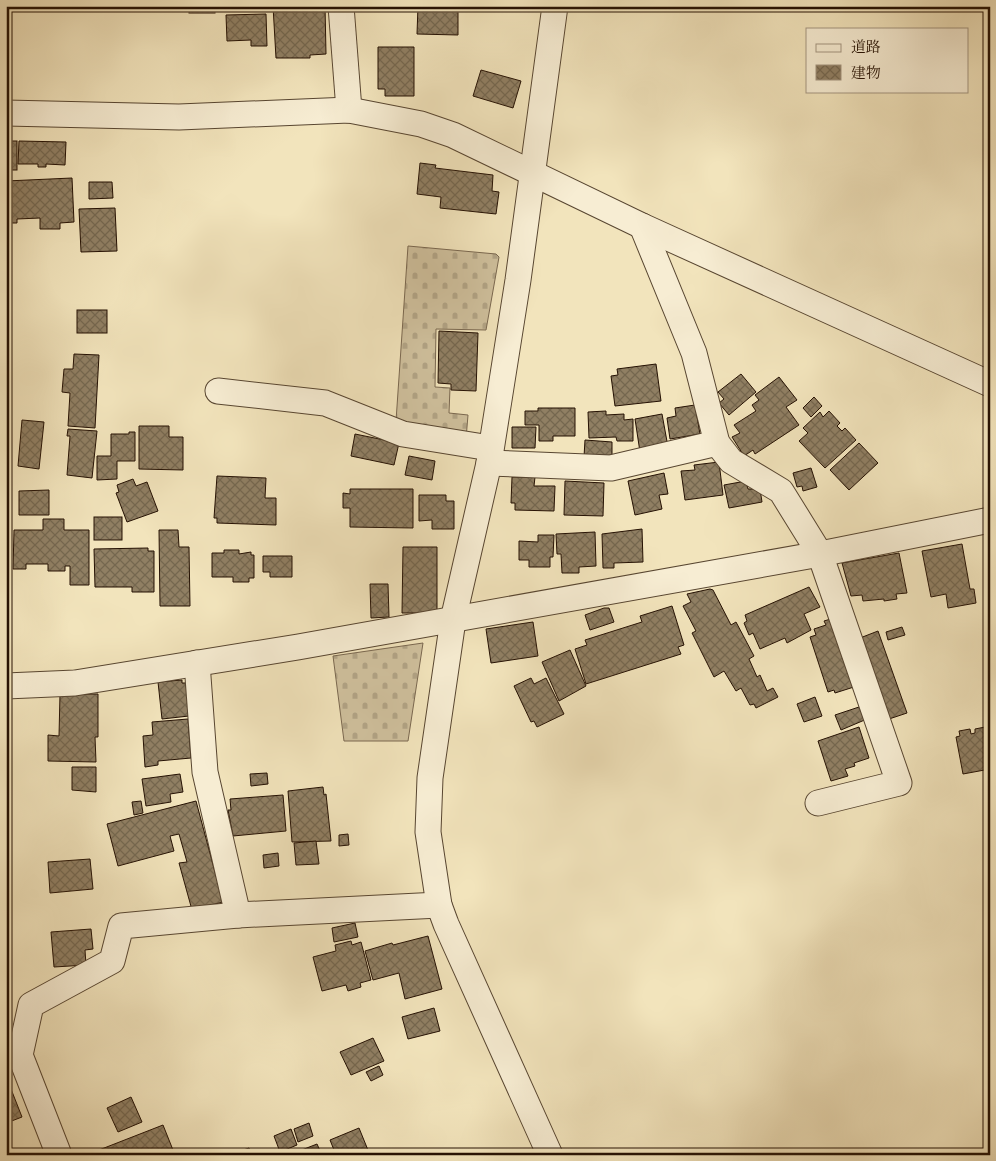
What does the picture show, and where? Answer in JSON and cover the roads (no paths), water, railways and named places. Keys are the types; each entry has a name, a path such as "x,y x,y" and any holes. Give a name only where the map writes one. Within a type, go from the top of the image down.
{"street":[{"path":"341,6 349,110"},
{"path":"550,1155 439,905 428,832 430,778 453,620 490,456 518,280 531,174 546,84 555,6"},
{"path":"6,113 179,117 349,110 421,124 453,135 642,226 990,384"},
{"path":"642,226 694,353 717,443 731,461 781,491 820,554 899,783 818,803"},
{"path":"218,391 325,403 403,434 490,456 611,468 717,443"},
{"path":"6,686 75,682 453,620 820,554 990,520"},
{"path":"197,663 205,772 238,915"},
{"path":"59,1155 13,1057 31,1005 112,961 121,926 238,915 439,905"}]}
